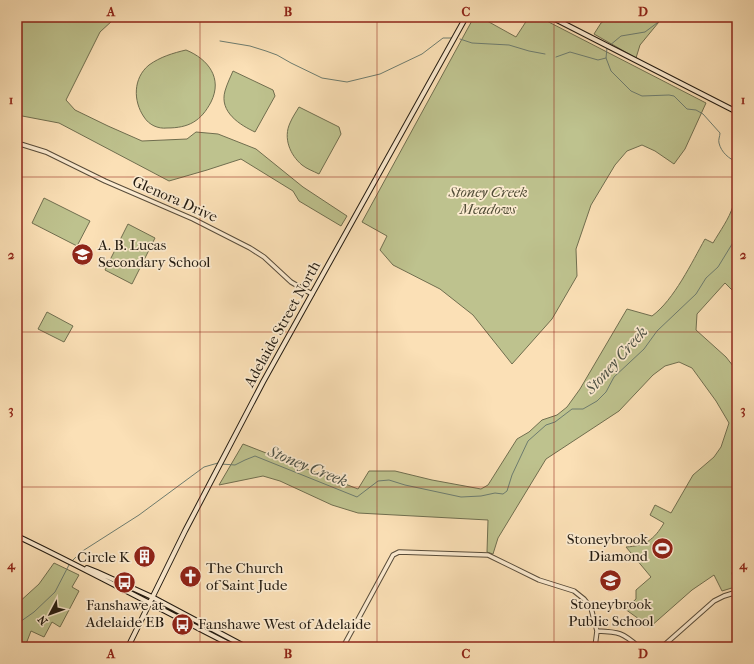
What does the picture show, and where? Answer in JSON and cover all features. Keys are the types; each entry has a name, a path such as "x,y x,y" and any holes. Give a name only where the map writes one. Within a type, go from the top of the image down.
{"main road":[{"name":"Adelaide Street North","path":"128,647 152,597 231,444 312,294 466,17"},
{"path":"551,17 737,112"},
{"path":"17,536 80,566 235,647"},
{"path":"80,566 97,572 152,597 246,647"}],"street":[{"name":"Glenora Drive","path":"17,144 46,152 105,181 200,222 264,257 290,281 312,294"},
{"path":"343,647 393,555 399,552 488,555 539,580 577,593 591,608 597,632 595,647"},
{"path":"662,647 714,602 724,596 737,592"},
{"path":"597,632 614,632 623,634 639,647"}],"green space":[{"path":"17,17 119,17 113,20 100,32 66,100 75,110 142,141 187,139 196,132 218,134 256,149 303,187 347,216 341,226 299,201 293,191 241,159 169,181 59,123 17,115"},
{"name":"Stoney Creek Meadows","path":"474,17 480,17 516,37 529,17 539,17 706,103 685,149 674,164 655,151 642,145 627,151 615,165 591,205 576,249 577,276 552,319 512,364 473,315 440,289 393,265 380,250 387,236 362,222"},
{"path":"609,17 663,17 640,45 636,58 594,34 601,23"},
{"path":"186,50 201,59 211,70 215,85 211,102 198,119 188,125 175,128 160,128 154,126 146,120 140,111 136,90 137,83 144,70 153,62 176,52"},
{"path":"233,71 273,90 275,96 255,132 243,126 232,117 225,105 225,91"},
{"path":"299,107 339,127 341,134 319,174 302,165 294,156 289,146 287,134 288,129"},
{"path":"737,177 737,287 733,291 725,283 697,314 696,330 726,357 737,371 737,563 732,573 735,587 722,591 714,575 692,590 650,627 625,609 636,599 636,590 651,577 626,547 644,543 657,534 664,523 650,515 655,505 671,513 693,475 714,457 721,447 729,423 716,401 692,368 679,362 665,366 653,375 619,411 546,459 498,538 493,554 487,552 488,520 358,513 332,505 280,481 263,476 219,485 243,444 358,489 369,471 395,471 432,480 481,489 488,485 517,439 529,432 542,420 557,415 567,407 580,389 627,309 652,316 668,300 682,280 705,239 713,243 727,220 733,206"},
{"path":"44,198 90,221 77,246 32,223"},
{"path":"128,224 155,238 132,284 105,270"},
{"path":"47,312 73,326 64,342 38,329"},
{"path":"54,563 79,575 72,587 79,591 60,627 52,622 44,637 31,631 26,644 17,641 17,604 39,584"}],"waterway":[{"name":"Stoney Creek","path":"609,46 621,36 645,32 665,17"},
{"path":"220,41 250,46 266,51 322,78 347,82 380,74 422,54 443,38 453,38"},
{"path":"460,39 472,43 509,45 545,54"},
{"name":"Stoney Creek","path":"607,48 606,58 611,71 631,91 642,96 674,96 687,109 696,110 703,114 720,133 719,142 723,152 737,162"},
{"path":"556,57 570,52 598,60 606,58"},
{"name":"Stoney Creek","path":"221,464 235,465 255,456 357,497 378,481 389,480 461,497 481,496 495,493 503,494 507,491 512,475 528,441 546,425 555,422 572,409 583,409 597,401 606,392 614,377 644,349 657,331 696,294 706,278 718,267 737,236"},
{"name":"Stoney Creek","path":"72,561 81,552 139,515 204,467 218,463"},
{"name":"Stoney Creek","path":"17,624 34,612 55,592 70,563"}],"place":[{"name":"A. B. Lucas Secondary School","path":"83,254"},
{"name":"Stoneybrook Diamond","path":"663,548"},
{"name":"Circle K","path":"145,557"},
{"name":"The Church of Saint Jude","path":"190,577"},
{"name":"Stoneybrook Public School","path":"611,581"},
{"name":"Fanshawe at Adelaide EB","path":"125,582"},
{"name":"Fanshawe West of Adelaide","path":"182,624"}]}
